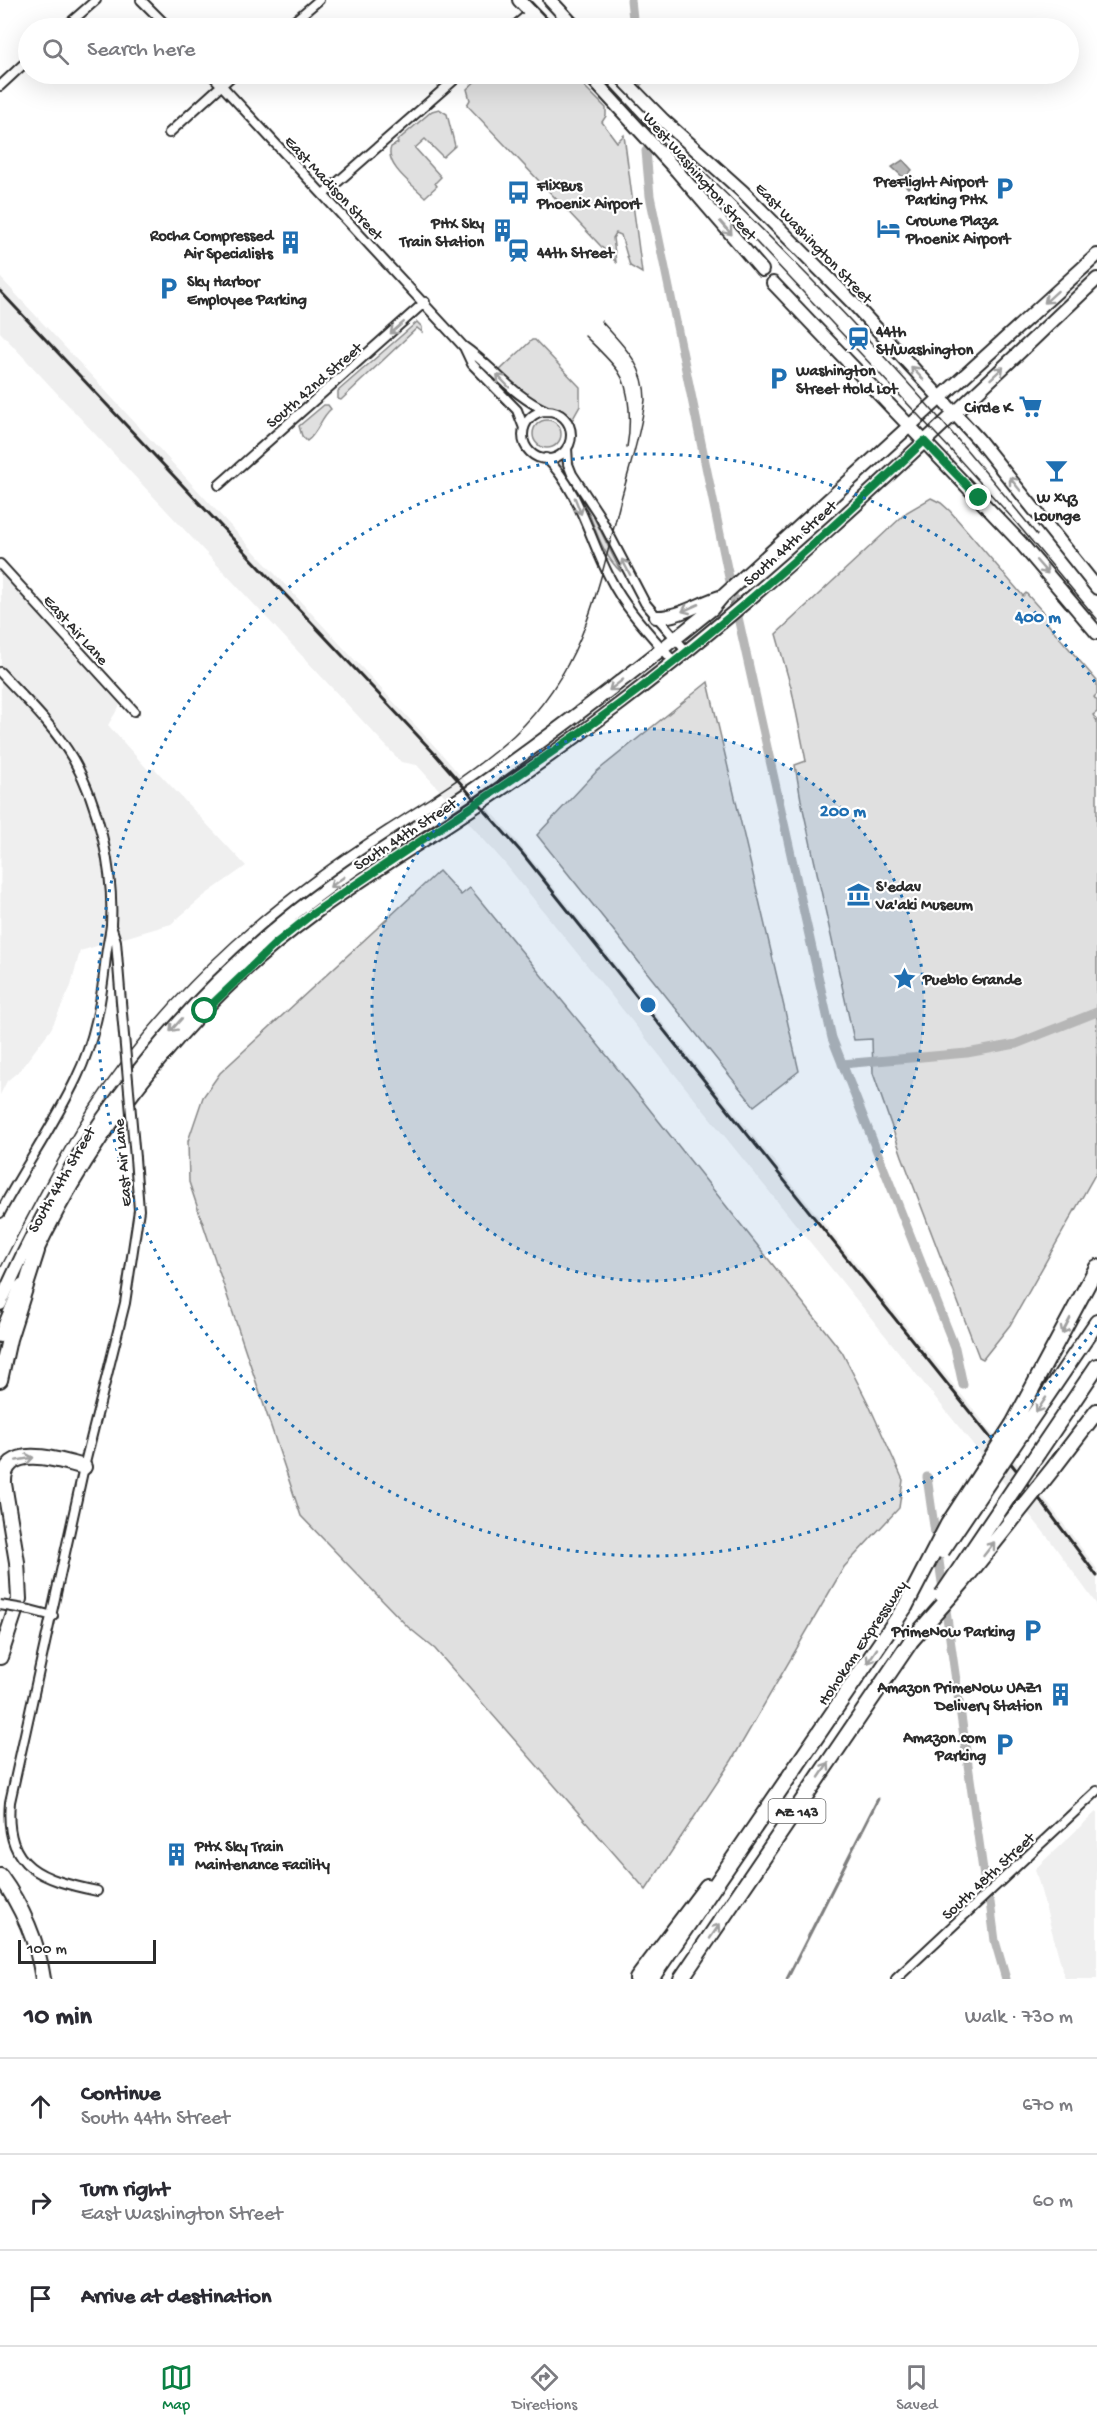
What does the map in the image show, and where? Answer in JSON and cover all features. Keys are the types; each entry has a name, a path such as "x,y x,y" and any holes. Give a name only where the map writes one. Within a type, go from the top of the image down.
{"highway":[{"path":"0,1380 9,1339 37,1251"},
{"path":"1018,1427 1097,1267"},
{"name":"Hohokam Expressway","path":"651,1979 905,1607 1018,1427 1097,1322"},
{"name":"AZ 143","path":"681,1979 1097,1366"},
{"path":"911,1641 962,1583 1097,1412"},
{"path":"0,1657 19,1599 19,1581 4,1473 9,1464 24,1457 47,1458 84,1467"},
{"path":"0,1497 14,1581 10,1627"},
{"path":"637,1979 695,1899 748,1839"},
{"path":"0,1876 20,1909 38,1953 43,1979"},
{"path":"20,1909 36,1979"}],"main road":[{"path":"519,0 537,18"},
{"path":"550,0 567,18"},
{"name":"West Washington Street","path":"598,84 669,161 762,270"},
{"name":"West Washington Street","path":"629,84 663,120"},
{"name":"East Washington Street","path":"663,120 763,212 852,302 988,451 1097,588"},
{"name":"South 44th Street","path":"0,1304 22,1253 60,1183 102,1116 146,1059 234,966 283,922 341,879 505,767 663,649 712,609 748,573 1096,258"},
{"name":"South 44th Street","path":"0,1336 37,1251 62,1202 114,1120 177,1041 239,977 311,915 536,765 673,662 753,597 1097,279"},
{"path":"774,283 1020,542 1097,633"},
{"path":"657,617 669,617 705,601 723,596"},
{"path":"0,1294 22,1253"}],"street":[{"path":"75,18 96,0"},
{"path":"141,0 159,18"},
{"path":"298,18 319,0"},
{"path":"524,18 531,12"},
{"path":"0,86 18,69"},
{"path":"170,132 222,84"},
{"name":"East Madison Street","path":"222,84 463,346 481,358 520,397 547,411"},
{"path":"324,194 450,84"},
{"name":"South 42nd Street","path":"219,485 424,303"},
{"name":"East Madison Street","path":"463,346 472,364 517,410 524,428"},
{"path":"567,448 554,458 534,454 529,449 524,428 533,416 547,411 560,414 568,424 571,437 567,448 568,464 572,474 599,515 645,603 686,651"},
{"path":"546,458 571,489 616,590 673,662"},
{"name":"East Air Lane","path":"0,564 134,711"},
{"name":"East Air Lane","path":"0,672 53,730 72,757 97,814 104,846 111,925 116,941 135,1158 139,1210 125,1303 84,1467 53,1616 10,1802 8,1823 19,1855 29,1867 53,1880 97,1891"},
{"name":"East Air Lane","path":"0,1213 76,1078 90,1047 99,1012 111,925"},
{"path":"0,1605 53,1616"},
{"name":"South 48th Street","path":"896,1979 1097,1791"}],"shaded area":[{"path":"472,84 582,84 606,108 606,116 602,122 617,142 624,135 642,273 630,266 621,235 616,233 613,238 616,262 467,105 470,100 467,89"},
{"path":"439,109 447,114 455,146 443,157 425,139 415,148 441,177 435,183 437,186 425,197 396,168 390,154 391,147 432,111"},
{"path":"903,160 912,170 909,173 916,181 908,188 902,182 905,179 892,167"},
{"path":"0,277 440,752 515,839 1042,1495 1097,1569 1097,1605 1050,1540 503,861 417,765 401,762 0,332"},
{"path":"417,322 422,327 422,332 417,328 341,400 338,399 338,391"},
{"path":"532,340 535,340 580,387 580,406 571,422 563,411 534,402 498,372"},
{"path":"324,405 328,405 331,409 307,441 302,436 299,426"},
{"path":"547,420 557,424 561,434 557,444 547,448 537,444 533,434 537,424"},
{"path":"563,458 569,475 587,504 621,572 605,551 581,497 554,462"},
{"name":"S'edav Va'aki Museum","path":"931,498 950,511 1023,596 1026,593 1050,620 1047,623 1097,681 1097,694 1094,697 1097,701 1097,712 1093,715 1097,721 1097,1171 1010,1325 983,1359 979,1357 902,1156 873,1073 872,1039 854,1040 801,800 795,765 806,761 792,691 776,634 907,512"},
{"path":"1,574 120,705 108,725 149,771 154,768 246,866 205,895 171,924 80,951 71,986 51,1029 20,1070 7,1081 0,1095"},
{"path":"708,682 799,1071 754,1106 537,835 596,772"},
{"path":"439,871 461,895 470,888 608,1057 842,1352 903,1480 899,1508 844,1567 732,1760 646,1890 435,1649 408,1627 301,1516 189,1182 188,1141 203,1097 220,1073"},
{"path":"1097,1811 1097,1979 1065,1979 1035,1869"}],"waterway":[{"path":"631,0 633,18"},
{"path":"646,151 650,196 727,568 832,1038 955,1348 963,1385"},
{"path":"842,1064 967,1053 1016,1044 1097,1012"},
{"path":"927,1477 985,1884"},
{"path":"787,1979 878,1799"},
{"path":"990,1902 995,1941 1006,1979"}],"tram line":[{"path":"530,0 547,18"},
{"path":"608,84 949,448 1014,520 1097,619"},
{"path":"685,154 778,245 867,338 954,435 1037,535"},
{"path":"0,1269 53,1169 87,1111 119,1065 193,980 251,925 307,881 452,783 499,748 537,710 557,684 585,627 595,598 638,439 645,400 637,366 625,347 601,321"},
{"path":"585,336 611,362 622,379 629,408 627,447"}],"railway":[{"path":"0,291 434,753 522,853 1041,1501 1097,1576"}],"place":[{"name":"PreFlight Airport Parking PHX","path":"1005,189"},
{"name":"FlixBus Phoenix Airport","path":"519,193"},
{"name":"Crowne Plaza Phoenix Airport","path":"888,228"},
{"name":"PHX Sky Train Station","path":"502,231"},
{"name":"Rocha Compressed Air Specialists","path":"291,243"},
{"name":"44th Street","path":"519,251"},
{"name":"Sky Harbor Employee Parking","path":"169,289"},
{"name":"44th St/Washington","path":"858,339"},
{"name":"Washington Street Hold Lot","path":"778,378"},
{"name":"Circle K","path":"1030,406"},
{"name":"W xyz Lounge","path":"1057,471"},
{"name":"S'edav Va'aki Museum","path":"858,894"},
{"name":"Pueblo Grande","path":"905,978"},
{"name":"PrimeNow Parking","path":"1033,1630"},
{"name":"Amazon PrimeNow UAZ1 Delivery Station","path":"1060,1695"},
{"name":"Amazon.com Parking","path":"1004,1745"},
{"name":"PHX Sky Train Maintenance Facility","path":"177,1854"}],"route":[{"path":"205,1011 276,943 311,915 536,765 620,704 753,597 924,441 979,498"}]}
